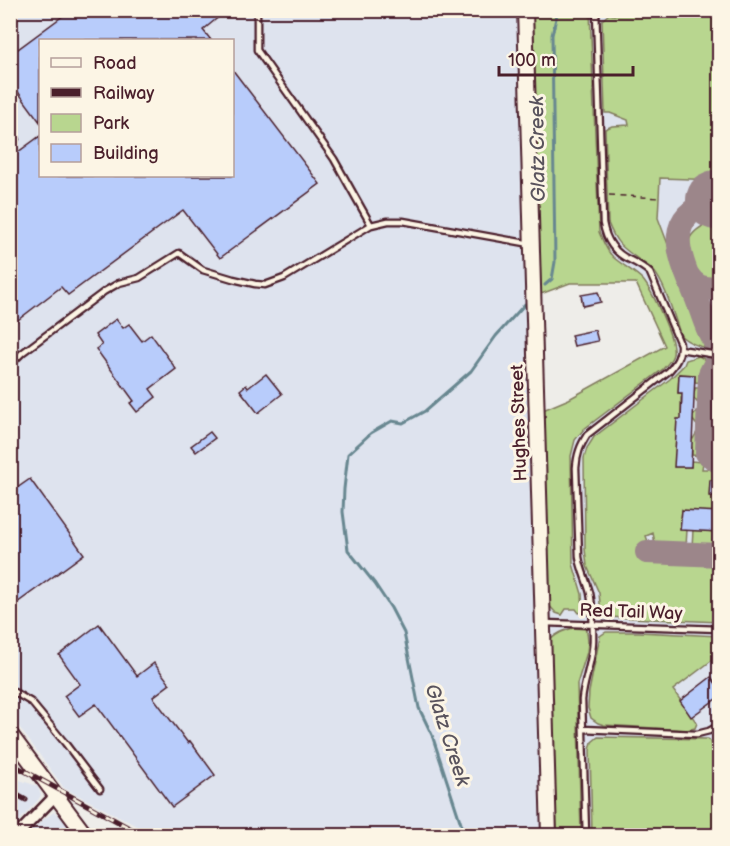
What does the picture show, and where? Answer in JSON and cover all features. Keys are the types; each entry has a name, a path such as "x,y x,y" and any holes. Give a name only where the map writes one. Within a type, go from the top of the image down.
{"street":[{"name":"Hughes Street","path":"525,10 549,836"},
{"path":"10,734 86,836"},
{"path":"16,836 56,795"}],"lane":[{"path":"10,14 15,10"},
{"path":"257,10 257,50 334,159 371,225"},
{"path":"586,836 583,693 593,642 591,596 579,557 577,454 587,435 669,372 676,363 681,350 650,273 641,265 621,255 605,234 597,10"},
{"path":"10,131 16,138 10,142"},
{"path":"10,365 22,353 105,291 140,278 179,253 203,270 265,285 284,278 371,225 388,221 403,221 532,244"},
{"path":"681,350 711,354"},
{"name":"Red Tail Way","path":"542,623 720,629"},
{"path":"10,694 15,692 31,702 100,789"},
{"path":"583,729 697,734 720,725"}],"path":[{"path":"602,195 659,198"}],"shaded area":[{"path":"11,11 520,11 542,835 154,835 64,788 11,716"},
{"path":"533,11 719,11 719,835 557,835 543,410 569,399 665,346 636,283 570,283 541,294"},
{"path":"11,777 37,786 41,794 11,830"},
{"path":"54,812 75,835 27,835 44,819"}],"green space":[{"path":"533,11 590,11 599,232 611,254 643,280 647,286 662,316 673,347 672,358 663,369 584,429 575,440 571,456 573,564 582,594 583,612 566,609 562,615 556,613 548,604 543,410 569,399 665,346 636,283 570,283 541,294"},
{"path":"618,11 719,11 719,180 660,178 658,218 707,348 693,344 681,336 658,276 619,244 608,223 605,129 612,126 629,125 628,120 605,113 602,20 609,14 617,14"},
{"path":"719,221 719,282 707,280 696,274 688,248 692,235 704,225"},
{"path":"699,356 707,361 706,383 695,382 695,375 679,374 678,393 694,394 695,388 706,388 706,405 699,405 694,398 681,398 681,415 694,415 699,409 706,410 705,427 698,427 693,420 678,419 677,438 693,439 697,432 704,432 703,456 692,455 692,448 675,467 691,467 691,461 703,462 702,469 718,469 717,480 710,496 719,496 719,512 707,531 713,532 712,548 692,547 693,530 682,510 680,529 687,530 686,546 658,545 655,543 653,533 646,536 649,544 644,545 644,559 719,563 719,622 606,617 601,613 599,593 587,566 585,549 584,458 587,448 594,437 670,379 686,360"},
{"path":"573,628 585,629 588,642 577,684 581,835 557,835 550,640 560,632"},
{"path":"606,632 719,636 719,655 673,690 697,723 695,728 687,730 604,725 591,718 588,708 589,692 600,636"},
{"path":"598,737 708,739 719,755 719,835 592,835 590,750 592,742"}],"building":[{"path":"71,10 227,10 203,30 210,39 39,39 39,121 10,81 10,55"},
{"path":"234,72 320,184 220,258 183,210 68,295 61,287 10,326 10,158 39,137 39,177 234,177"},
{"path":"598,292 601,302 583,306 581,295"},
{"path":"116,319 123,328 129,324 142,341 151,334 176,369 150,389 156,397 137,412 130,403 134,401 96,349 102,345 95,335"},
{"path":"595,330 598,341 574,346 571,335"},
{"path":"266,374 282,394 258,413 240,390 246,385 248,388"},
{"path":"679,374 695,375 691,467 674,467 677,419 681,419 682,393 678,393"},
{"path":"210,432 215,438 196,452 191,446"},
{"path":"30,479 84,554 10,608 10,493"},
{"path":"710,480 720,480 720,496 709,496"},
{"path":"682,510 720,512 720,532 680,530"},
{"path":"99,624 137,676 154,663 170,684 153,697 215,775 172,807 96,704 79,716 64,696 80,684 59,655"},
{"path":"711,677 720,689 720,696 691,717 680,701"}],"waterway":[{"name":"Glatz Creek","path":"545,285 552,279 555,262 552,35 557,14 561,10"},
{"name":"Glatz Creek","path":"479,836 464,833 432,735 419,708 404,633 375,584 348,550 343,512 344,489 348,454 371,433 392,421 403,423 425,411 471,371 496,336 525,304"}],"taxiway":[{"path":"716,200 698,207 686,217 680,228 679,241 685,269 706,325 720,349"},
{"path":"687,274 697,285 720,289"},
{"path":"720,359 710,374 707,453 720,461"},
{"path":"647,552 720,555"}],"runway":[{"path":"716,200 720,201"}],"railway":[{"path":"10,763 144,836"},
{"path":"10,791 26,800"}]}
